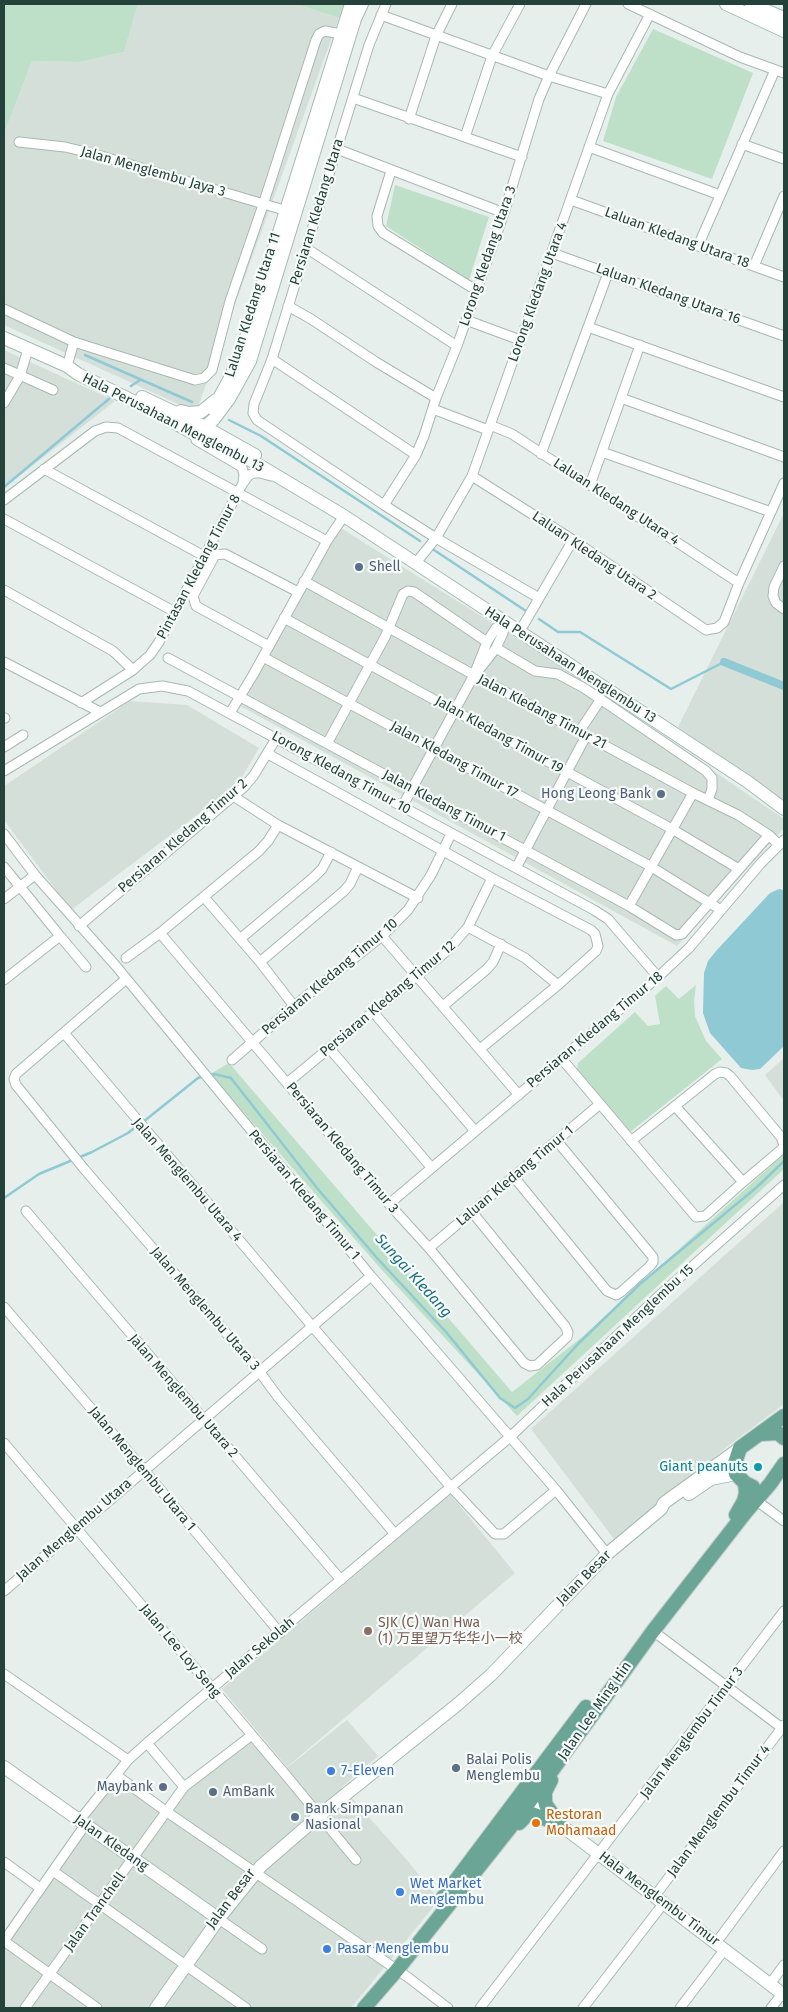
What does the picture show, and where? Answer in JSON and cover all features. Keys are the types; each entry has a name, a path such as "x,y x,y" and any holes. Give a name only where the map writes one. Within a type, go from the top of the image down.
{"main road":[{"path":"740,1448 784,1416"},
{"path":"759,1434 778,1433 784,1438"},
{"name":"Jalan Lee Ming Hin","path":"364,2008 502,1819 647,1626 738,1511 744,1502 746,1493 734,1466 740,1448"},
{"name":"Jalan Lee Ming Hin","path":"354,2008 393,1968 531,1803 600,1702 784,1464"},
{"path":"740,1479 751,1487 759,1488 770,1484"},
{"path":"560,1824 546,1805 544,1796 564,1755"},
{"path":"502,1819 516,1806 531,1803 533,1787 547,1759"},
{"path":"505,1834 528,1814 538,1815 560,1824"}],"street":[{"name":"Laluan Kledang Utara 11","path":"225,397 351,4"},
{"name":"Laluan Kledang Utara 11","path":"205,427 209,414 225,397 250,361 355,19 362,4"},
{"name":"Persiaran Kledang Utara","path":"384,505 257,420 253,413 254,404 272,358 369,45 386,4"},
{"path":"409,119 436,36 452,4"},
{"path":"465,138 492,56 520,4"},
{"name":"Lorong Kledang Utara 3","path":"384,505 416,455 504,213 539,100 549,76 586,4"},
{"path":"628,4 740,57 784,72"},
{"path":"726,4 784,30"},
{"path":"751,4 784,18"},
{"name":"Lorong Kledang Utara 4","path":"415,564 436,538 472,476 608,94 650,14"},
{"path":"381,15 549,76 608,94"},
{"path":"4,309 74,342 195,380 204,378 212,370 230,301 316,40 319,34 325,31 341,34"},
{"path":"698,246 775,70"},
{"path":"353,98 522,157"},
{"name":"Jalan Menglembu Jaya 3","path":"19,142 65,147 94,154 284,210"},
{"path":"742,144 784,159"},
{"path":"589,147 720,195"},
{"path":"336,150 504,213"},
{"path":"391,171 377,216 378,226 383,233 476,290"},
{"path":"754,266 784,196"},
{"name":"Laluan Kledang Utara 18","path":"571,200 784,277"},
{"path":"306,248 456,346"},
{"name":"Laluan Kledang Utara 16","path":"552,252 784,336"},
{"path":"541,454 608,272"},
{"path":"288,306 311,318 376,362 436,398"},
{"path":"466,320 520,340"},
{"path":"588,327 784,397"},
{"name":"Hala Perusahaan Menglembu 13","path":"4,338 67,366 82,369 157,408 205,427 239,445 342,512 348,519"},
{"path":"67,366 74,342"},
{"path":"590,485 640,345"},
{"path":"4,403 20,376 28,350"},
{"path":"272,358 416,455"},
{"name":"Hala Perusahaan Menglembu 13","path":"67,366 78,374 138,404 157,408 204,440 247,458 348,519 748,782 784,809"},
{"path":"4,368 54,390"},
{"path":"157,408 189,413 202,412 225,397"},
{"path":"225,397 221,424 226,433 239,445"},
{"path":"621,398 784,457"},
{"name":"Pintasan Kledang Timur 8","path":"138,404 207,448 238,464 244,470 243,483"},
{"name":"Laluan Kledang Utara 4","path":"433,409 512,434 739,583"},
{"path":"4,500 95,431 106,427 118,428 327,541"},
{"path":"205,427 208,434 247,458"},
{"path":"602,452 771,512"},
{"path":"44,469 204,556"},
{"name":"Pintasan Kledang Timur 8","path":"81,703 133,670 150,655 160,642 204,556 249,475 260,473 290,485"},
{"name":"Laluan Kledang Utara 2","path":"472,476 573,540 706,630 717,628 724,622 739,583"},
{"path":"739,583 784,483"},
{"path":"384,505 538,598"},
{"path":"4,519 175,612"},
{"path":"230,713 327,541 348,519"},
{"path":"520,631 573,540"},
{"path":"269,646 196,606 193,596 215,554 225,554 298,592"},
{"path":"784,566 774,587 773,596 776,602 784,609"},
{"name":"Jalan Kledang Timur 21","path":"304,581 583,734 738,815 782,843"},
{"path":"4,590 112,651 133,670"},
{"path":"328,742 370,664 403,594 408,591 414,592 487,642"},
{"name":"Jalan Kledang Timur 19","path":"284,618 567,771 738,868"},
{"path":"402,807 474,675 487,642 496,628 505,622"},
{"path":"474,675 490,658 496,648 503,633 505,622"},
{"path":"496,648 535,670 558,674 565,678 600,699 706,771 712,778 712,789 708,800"},
{"name":"Jalan Kledang Timur 17","path":"263,657 350,702 546,811 650,866 722,910"},
{"name":"Jalan Kledang Timur 1","path":"168,658 328,742 629,906 676,934 682,934 710,903"},
{"path":"4,662 100,712"},
{"name":"Lorong Kledang Timur 10","path":"4,771 139,689 162,686 188,691 277,737 451,834 594,910 608,919 658,978"},
{"path":"516,868 567,771 600,699"},
{"path":"4,747 23,735"},
{"name":"Persiaran Kledang Timur 2","path":"79,926 233,796 254,775 277,737"},
{"name":"Lorong Kledang Timur 10","path":"268,754 492,878 591,930 597,940 596,950 558,985"},
{"path":"629,906 693,793"},
{"path":"233,796 278,825 418,898"},
{"path":"126,958 160,933 259,851 278,825"},
{"name":"Persiaran Kledang Timur 1","path":"4,834 35,875 126,979 371,1276 556,1490 607,1554"},
{"name":"Persiaran Kledang Timur 10","path":"232,1060 294,1006 382,936 408,910 418,898 444,851 451,834"},
{"path":"710,903 738,868 769,835"},
{"name":"Persiaran Kledang Timur 18","path":"389,1204 658,978 689,948 782,843"},
{"path":"240,939 314,877 322,869 331,852"},
{"path":"4,867 19,888 86,967"},
{"path":"260,962 344,891 350,884 358,867"},
{"path":"4,899 35,875"},
{"name":"Persiaran Kledang Timur 12","path":"287,1084 418,977 448,950 468,927 492,878"},
{"path":"204,897 260,962 294,1006"},
{"path":"468,927 525,958 558,985 480,1049"},
{"name":"Persiaran Kledang Timur 3","path":"160,933 389,1204 429,1248 524,1363 530,1366 536,1365 567,1337 568,1332 472,1212"},
{"path":"4,980 60,936"},
{"path":"382,936 519,1095"},
{"path":"443,1006 487,969 493,962 501,944"},
{"path":"64,1033 126,979"},
{"path":"374,1013 475,1131"},
{"name":"Jalan Menglembu Utara 3","path":"64,1033 16,1074 14,1079 16,1085 85,1170 395,1534"},
{"name":"Jalan Menglembu Utara 4","path":"64,1033 148,1135 312,1326 450,1486 495,1534 504,1534 556,1490"},
{"path":"330,1048 431,1167"},
{"path":"561,1058 693,1215 696,1217 705,1216 782,1149 784,1141 726,1073 720,1072 631,1141"},
{"name":"Laluan Kledang Timur 1","path":"429,1248 600,1104"},
{"path":"675,1106 743,1182"},
{"path":"514,1177 612,1294 621,1292 650,1266 653,1262 651,1253 557,1141"},
{"name":"Hala Perusahaan Menglembu 15","path":"450,1486 510,1437 661,1294 784,1184"},
{"name":"Jalan Menglembu Utara 2","path":"26,1211 341,1580"},
{"name":"Jalan Menglembu Utara","path":"4,1591 77,1530 258,1371 371,1276"},
{"name":"Jalan Menglembu Utara 1","path":"4,1306 280,1633"},
{"name":"Jalan Lee Loy Seng","path":"5,1448 212,1688 356,1860"},
{"name":"Jalan Besar","path":"151,2008 254,1871 318,1814 458,1704 496,1670 607,1554 661,1509 664,1503 740,1448"},
{"name":"Jalan Besar","path":"661,1509 668,1508 711,1479 740,1479"},
{"name":"Jalan Sekolah","path":"4,1941 82,1823 128,1760 280,1633 450,1486"},
{"path":"757,1501 784,1522"},
{"name":"Jalan Menglembu Timur 3","path":"480,2008 784,1611"},
{"path":"653,1631 783,1726"},
{"path":"4,1674 128,1760"},
{"name":"Jalan Menglembu Timur 4","path":"583,2008 783,1726"},
{"name":"Jalan Tranchell","path":"25,2008 184,1787 252,1735"},
{"path":"147,1743 184,1787"},
{"name":"Jalan Kledang","path":"4,1767 133,1859 176,1886 218,1918"},
{"path":"116,1775 448,2008"},
{"name":"Hala Menglembu Timur","path":"531,1803 783,1995"},
{"path":"680,2008 784,1851"},
{"path":"4,1862 40,1888"},
{"path":"52,1871 246,2008"},
{"path":"218,1918 262,1949"},
{"path":"4,1941 96,2008"},
{"name":"Jalan Besar","path":"156,2008 184,1965"},
{"path":"770,1984 784,1965"},
{"path":"771,2008 783,1995"}],"shaded area":[{"path":"138,4 296,4 339,18 196,412 4,325 4,134 32,61 80,62 124,52"},
{"path":"4,350 115,401 4,488"},
{"path":"784,513 784,803 678,727"},
{"path":"336,525 548,658 784,819 784,828 677,946 235,703"},
{"path":"130,701 187,705 259,748 238,784 71,910 4,820 4,786"},
{"path":"784,1058 784,1101 765,1075"},
{"path":"784,1202 784,1404 729,1445 617,1543 531,1429"},
{"name":"SJK (C) Wan Hwa (1) 万里望万华华小一校","path":"450,1494 515,1573 287,1767 222,1689"},
{"path":"347,1720 378,1756 342,1787 407,1860 439,1900 351,2008 4,2008 4,1942 116,1777 163,1809 253,1734 284,1770"}],"green space":[{"path":"4,4 138,4 124,52 80,62 32,61 4,134"},
{"path":"296,4 346,4 339,18"},
{"path":"653,29 753,73 712,179 603,141 616,97"},
{"path":"395,185 489,217 469,280 386,226"},
{"path":"696,985 695,1016 706,1041 722,1059 630,1132 577,1069 578,1063 635,1012 648,1026 660,1024 655,996 666,986 679,999"},
{"path":"229,1063 512,1392 581,1338 784,1154 784,1169 517,1416 381,1269 210,1074"}],"water":[{"path":"779,889 784,890 784,1046 760,1069 752,1070 741,1068 710,1033 703,1013 704,973 708,961 716,951 770,893"}],"waterway":[{"path":"85,355 192,402"},
{"path":"131,386 140,380"},
{"path":"4,487 110,398"},
{"path":"229,420 261,436 420,541"},
{"path":"434,550 526,611"},
{"path":"539,619 558,632 580,632 671,689 724,662"},
{"name":"Sungai Kledang","path":"724,662 784,686"},
{"name":"Sungai Kledang","path":"210,1075 214,1074 231,1078 317,1188 377,1258 446,1332 500,1398 515,1408 528,1399 578,1344 640,1284 757,1187 784,1161"},
{"name":"Sungai Kledang","path":"143,1122 198,1078 204,1076"},
{"name":"Sungai Kledang","path":"4,1198 39,1174 92,1152 128,1133 138,1125"}],"place":[{"name":"Shell","path":"359,567"},
{"name":"Hong Leong Bank","path":"661,794"},
{"name":"Giant peanuts","path":"758,1467"},
{"name":"SJK (C) Wan Hwa (1) 万里望万华华小一校","path":"368,1631"},
{"name":"Balai Polis Menglembu","path":"456,1768"},
{"name":"7-Eleven","path":"331,1771"},
{"name":"Maybank","path":"163,1787"},
{"name":"AmBank","path":"213,1792"},
{"name":"Bank Simpanan Nasional","path":"295,1817"},
{"name":"Restoran Mohamaad","path":"536,1823"},
{"name":"Wet Market Menglembu","path":"400,1892"},
{"name":"Pasar Menglembu","path":"327,1949"}]}
